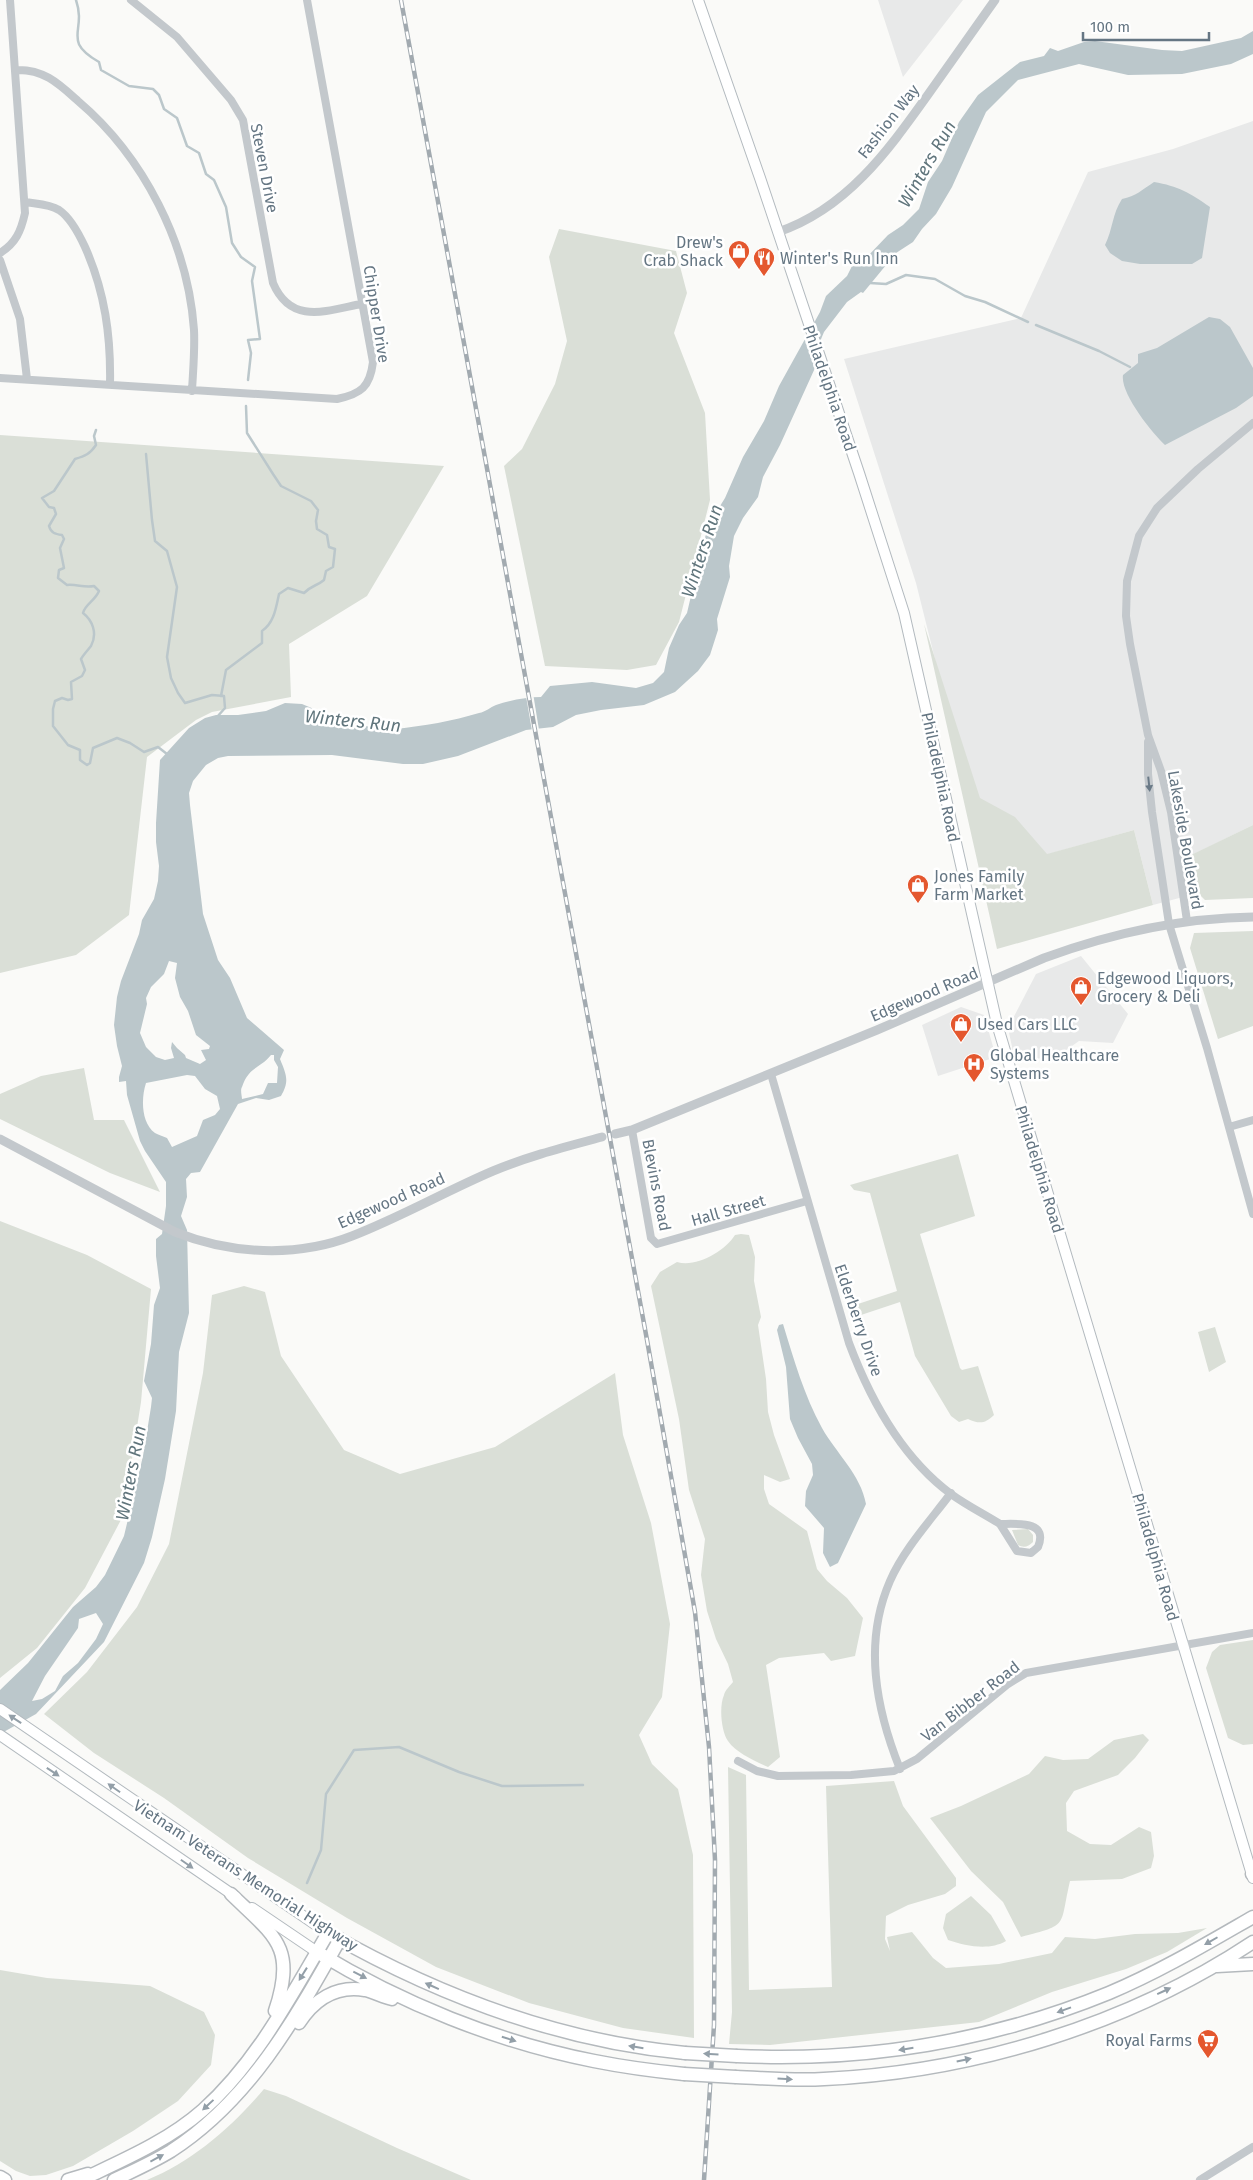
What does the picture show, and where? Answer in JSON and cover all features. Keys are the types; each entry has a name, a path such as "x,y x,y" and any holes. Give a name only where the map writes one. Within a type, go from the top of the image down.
{"highway":[{"path":"231,1894 268,1931 282,1953 285,1966 284,1979 268,2031"},
{"name":"Vietnam Veterans Memorial Highway","path":"328,1933 431,1986 532,2023 620,2044 685,2053 808,2058 866,2054 928,2046 1020,2024 1072,2007 1140,1979 1253,1917"},
{"path":"81,2180 162,2140 202,2111 236,2077 268,2031 328,1933"},
{"path":"261,2067 340,1940"},
{"name":"Vietnam Veterans Memorial Highway","path":"317,1952 428,2008 488,2032 552,2051 611,2064 684,2074 795,2080 868,2076 975,2058 1039,2041 1119,2012 1212,1967 1253,1942"},
{"path":"1212,1967 1253,1964"},
{"path":"114,2180 170,2151 206,2125 236,2097 288,2038 316,2002 337,1991 364,1990 428,2008"},
{"path":"68,2180 118,2162"},
{"path":"0,2176 5,2180"}],"main road":[{"name":"Philadelphia Road","path":"698,0 826,374 904,613 986,983 1252,1876"},
{"name":"Vietnam Veterans Memorial Highway","path":"0,1709 328,1933"},
{"name":"Vietnam Veterans Memorial Highway","path":"0,1735 317,1952"}],"street":[{"path":"0,253 9,247 19,235 25,213 10,0"},
{"name":"Steven Drive","path":"131,0 178,37 231,100 243,120 273,283 280,296 292,308 300,311 320,312 362,304"},
{"name":"Chipper Drive","path":"0,378 337,399 355,394 368,383 373,362 307,0"},
{"name":"Fashion Way","path":"778,232 798,225 822,211 853,187 870,169 900,133 995,0"},
{"path":"16,70 47,75 88,108 130,157 155,197 178,252 189,294 194,331 192,391"},
{"path":"25,202 58,210 71,222 82,240 92,262 106,311 110,340 110,385"},
{"path":"0,260 20,319 27,379"},
{"name":"Lakeside Boulevard","path":"1187,921 1171,812 1161,771 1148,735 1126,616 1127,581 1134,549 1145,526 1157,508 1198,469 1253,422"},
{"name":"Lakeside Boulevard","path":"1148,735 1148,774 1152,812 1170,924 1253,1214"},
{"name":"Edgewood Road","path":"615,1134 632,1130 771,1074 1086,942 1113,934 1187,921 1253,917"},
{"name":"Elderberry Drive","path":"771,1074 848,1343 860,1374 898,1439 918,1464 951,1494 1000,1524 1017,1551 1031,1553 1038,1547 1039,1534 1034,1527 1028,1524 1000,1524"},
{"path":"1229,1127 1253,1120"},
{"name":"Blevins Road","path":"632,1130 651,1238 657,1244"},
{"name":"Edgewood Road","path":"0,1139 162,1226 187,1237 238,1249 282,1250 332,1242 376,1226 519,1161 602,1137"},
{"name":"Hall Street","path":"657,1244 807,1201"},
{"path":"900,1769 879,1706 875,1675 877,1629 882,1602 891,1580 917,1538 951,1494"},
{"name":"Van Bibber Road","path":"738,1761 771,1776 876,1774 900,1769 917,1759 1008,1684 1026,1673 1253,1633"},
{"path":"1200,2180 1253,2147"}],"shaded area":[{"path":"878,0 963,0 903,77"},
{"path":"1253,121 1253,825 1192,855 1198,893 1153,905 1134,830 1038,857 969,795 916,583 844,359 1021,318 1088,172 1173,149"},
{"path":"559,229 676,251 687,293 674,333 705,413 710,500 679,622 656,665 627,670 545,666 504,466 522,449 555,384 567,341 549,257"},
{"path":"0,435 444,466 367,596 289,644 291,697 212,712 196,720 147,757 129,915 76,955 0,973"},
{"path":"924,624 980,798 1015,817 1047,854 1134,830 1153,905 997,949"},
{"path":"1253,825 1253,898 1205,900 1198,893 1191,855"},
{"path":"1253,931 1253,1026 1218,1039 1190,948 1194,933"},
{"path":"1081,956 1128,1014 1113,1043 1079,1041 1062,1053 1037,1059 1014,1056 1008,1028 1036,974"},
{"path":"961,1007 984,1015 996,1057 938,1076 922,1025"},
{"path":"84,1068 94,1120 124,1120 160,1192 110,1173 0,1119 0,1094 41,1076"},
{"path":"958,1154 975,1216 920,1234 960,1368 962,1370 978,1366 994,1415 982,1422 968,1419 959,1422 951,1416 915,1356 900,1302 852,1318 849,1307 897,1291 870,1193 854,1190 850,1185"},
{"path":"0,1221 87,1255 151,1289 141,1402 123,1516 85,1588 37,1648 0,1678"},
{"path":"735,1235 749,1235 755,1257 754,1281 761,1317 758,1325 766,1379 768,1412 790,1479 780,1482 764,1475 764,1489 769,1504 807,1531 817,1569 827,1581 847,1598 863,1618 855,1656 831,1661 824,1653 779,1658 766,1665 780,1757 768,1767 746,1756 731,1745 722,1725 722,1700 725,1691 733,1682 707,1611 701,1575 705,1539 689,1490 679,1419 651,1286 660,1272 677,1262 693,1263 709,1257 724,1247"},
{"path":"244,1286 265,1292 281,1356 344,1450 400,1474 495,1447 615,1373 623,1435 651,1523 670,1624 662,1697 639,1735 652,1764 678,1789 693,1855 694,2038 623,2028 529,2003 436,1967 347,1918 248,1858 164,1798 94,1753 44,1714 87,1672 137,1607 169,1544 203,1373 212,1295"},
{"path":"1215,1327 1226,1362 1209,1372 1198,1332"},
{"path":"1028,1529 1033,1535 1033,1542 1026,1546 1018,1545 1012,1530"},
{"path":"1253,1640 1253,1744 1243,1745 1228,1738 1206,1668 1212,1652 1220,1645"},
{"path":"1143,1734 1149,1740 1118,1775 1074,1791 1066,1803 1067,1831 1090,1844 1111,1845 1139,1827 1151,1832 1154,1856 1151,1868 1122,1879 1070,1881 1060,1922 1048,1929 1021,1937 1003,1902 971,1871 930,1818 961,1806 1029,1774 1045,1756 1063,1760 1088,1759 1114,1740"},
{"path":"728,1767 746,1775 749,1990 832,1987 826,1786 894,1781 903,1806 956,1878 956,1886 945,1894 908,1905 886,1916 885,1939 890,1951 887,1937 912,1932 933,1958 946,1968 999,1964 1052,1953 1065,1937 1095,1939 1135,1934 1178,1933 1207,1928 1167,1952 1126,1969 1052,1992 979,2022 770,2045 729,2044 732,2012"},
{"path":"971,1896 991,1915 1006,1941 985,1947 970,1946 948,1940 943,1928 946,1914"},
{"path":"0,1970 47,1978 150,1986 204,2012 215,2035 211,2065 178,2101 133,2131 73,2166 46,2175 30,2176 16,2171 0,2161"},
{"path":"264,2089 286,2096 471,2180 147,2180 180,2163 211,2142 239,2117"}],"water":[{"name":"Winters Run","path":"1253,31 1253,54 1231,64 1182,74 1128,75 1079,64 1018,80 986,112 952,187 936,214 913,242 896,253 863,293 861,292 847,302 824,332 819,344 815,368 780,445 763,477 758,497 743,518 734,536 729,566 730,577 717,619 718,630 710,655 698,671 675,692 644,705 576,715 553,727 526,730 458,756 423,764 403,764 332,755 228,756 218,758 206,765 193,781 189,793 203,914 218,960 230,978 247,1018 284,1050 280,1059 286,1082 281,1096 269,1100 256,1098 238,1104 200,1172 191,1173 186,1179 187,1197 181,1216 187,1230 189,1313 179,1352 176,1411 165,1479 144,1563 104,1642 36,1714 0,1734 0,1690 28,1663 73,1607 96,1587 105,1575 124,1536 143,1456 152,1398 144,1381 151,1344 154,1305 160,1288 156,1239 162,1234 166,1206 166,1182 140,1141 127,1095 126,1081 119,1082 122,1066 114,1025 121,981 139,934 142,920 154,899 158,881 159,866 156,823 160,760 189,728 205,718 216,715 238,715 266,711 285,703 302,704 321,712 328,719 337,719 378,729 396,729 448,721 486,711 507,702 541,697 550,686 592,682 636,688 653,683 664,672 669,648 679,625 687,613 704,540 712,519 725,498 743,457 764,421 779,386 820,312 826,296 847,276 852,266 866,258 888,235 903,225 919,209 928,182 942,161 959,122 978,95 1020,62 1044,56 1050,48 1058,51 1084,42 1095,41 1182,51 1241,38","holes":["169,961 177,963 175,978 180,997 188,1011 196,1035 210,1046 209,1049 201,1050 206,1060 200,1064 186,1058 172,1042 171,1048 174,1058 165,1060 156,1057 146,1047 140,1033 147,1004 146,998 151,987 164,974","271,1055 274,1055 274,1060 278,1067 277,1083 268,1083 263,1094 242,1099 241,1088 248,1075","187,1075 195,1076 205,1089 217,1096 220,1109 215,1115 203,1120 197,1136 172,1147 167,1138 155,1133 147,1123 143,1110 143,1096 146,1083","96,1613 103,1624 96,1639 78,1663 63,1676 55,1691 42,1699 32,1701 45,1676 78,1628 79,1619"]},
{"path":"1154,182 1184,191 1210,207 1202,258 1192,264 1140,264 1122,261 1110,253 1105,245 1116,210 1122,199 1135,194"},
{"path":"1209,317 1220,319 1230,327 1253,368 1253,396 1236,408 1165,445 1145,422 1126,392 1123,375 1138,363 1138,354 1157,348"},
{"path":"783,1324 810,1403 822,1428 859,1483 866,1504 838,1563 830,1567 823,1553 824,1528 805,1506 806,1491 813,1475 812,1464 790,1419 786,1367 777,1330 779,1325"}],"pier":[{"path":"533,693 539,730 532,731 526,696"}],"waterway":[{"path":"76,0 79,11 77,35 81,48 99,62 101,70 129,86 153,89 159,95 164,109 177,118 187,146 199,153 206,174 214,180 226,207 232,243 241,257 255,267 252,281 260,339 248,340 251,353 248,380"},
{"path":"870,283 886,284 906,275 935,279 965,296 985,302 1028,322"},
{"path":"1036,325 1099,351 1130,367"},
{"path":"221,696 226,670 262,643 262,631 272,619 279,594 288,588 304,593 324,580 326,571 333,567 335,549 329,547 327,535 317,529 318,510 311,501 281,486 247,433 246,406"},
{"path":"96,430 94,436 96,445 94,448 82,457 75,459 54,491 42,498 49,507 54,508 56,514 49,526 51,530 62,535 64,539 60,548 64,568 59,570 58,578 67,585 94,586 99,591 83,613 89,619 94,632 91,646 81,659 85,670 82,676 71,682 72,699 62,698 55,701 53,726 68,745 80,750 80,760 87,765 90,763 93,748 117,738 130,743 144,752 158,747 167,754"},
{"path":"146,454 155,541 167,551 177,587 167,657 171,678 185,703 212,695 224,696 225,708 217,717"},
{"path":"307,1883 321,1850 326,1794 354,1750 399,1747 459,1772 502,1786 583,1785"}],"railway":[{"path":"401,0 647,1340 695,1612 709,1747 715,1860 714,2025 704,2180"}],"place":[{"name":"Drew's Crab Shack","path":"739,270"},
{"name":"Winter's Run Inn","path":"764,277"},
{"name":"Jones Family Farm Market","path":"918,904"},
{"name":"Edgewood Liquors, Grocery & Deli","path":"1081,1006"},
{"name":"Used Cars LLC","path":"961,1043"},
{"name":"Global Healthcare Systems","path":"974,1083"},
{"name":"Royal Farms","path":"1208,2059"}]}
